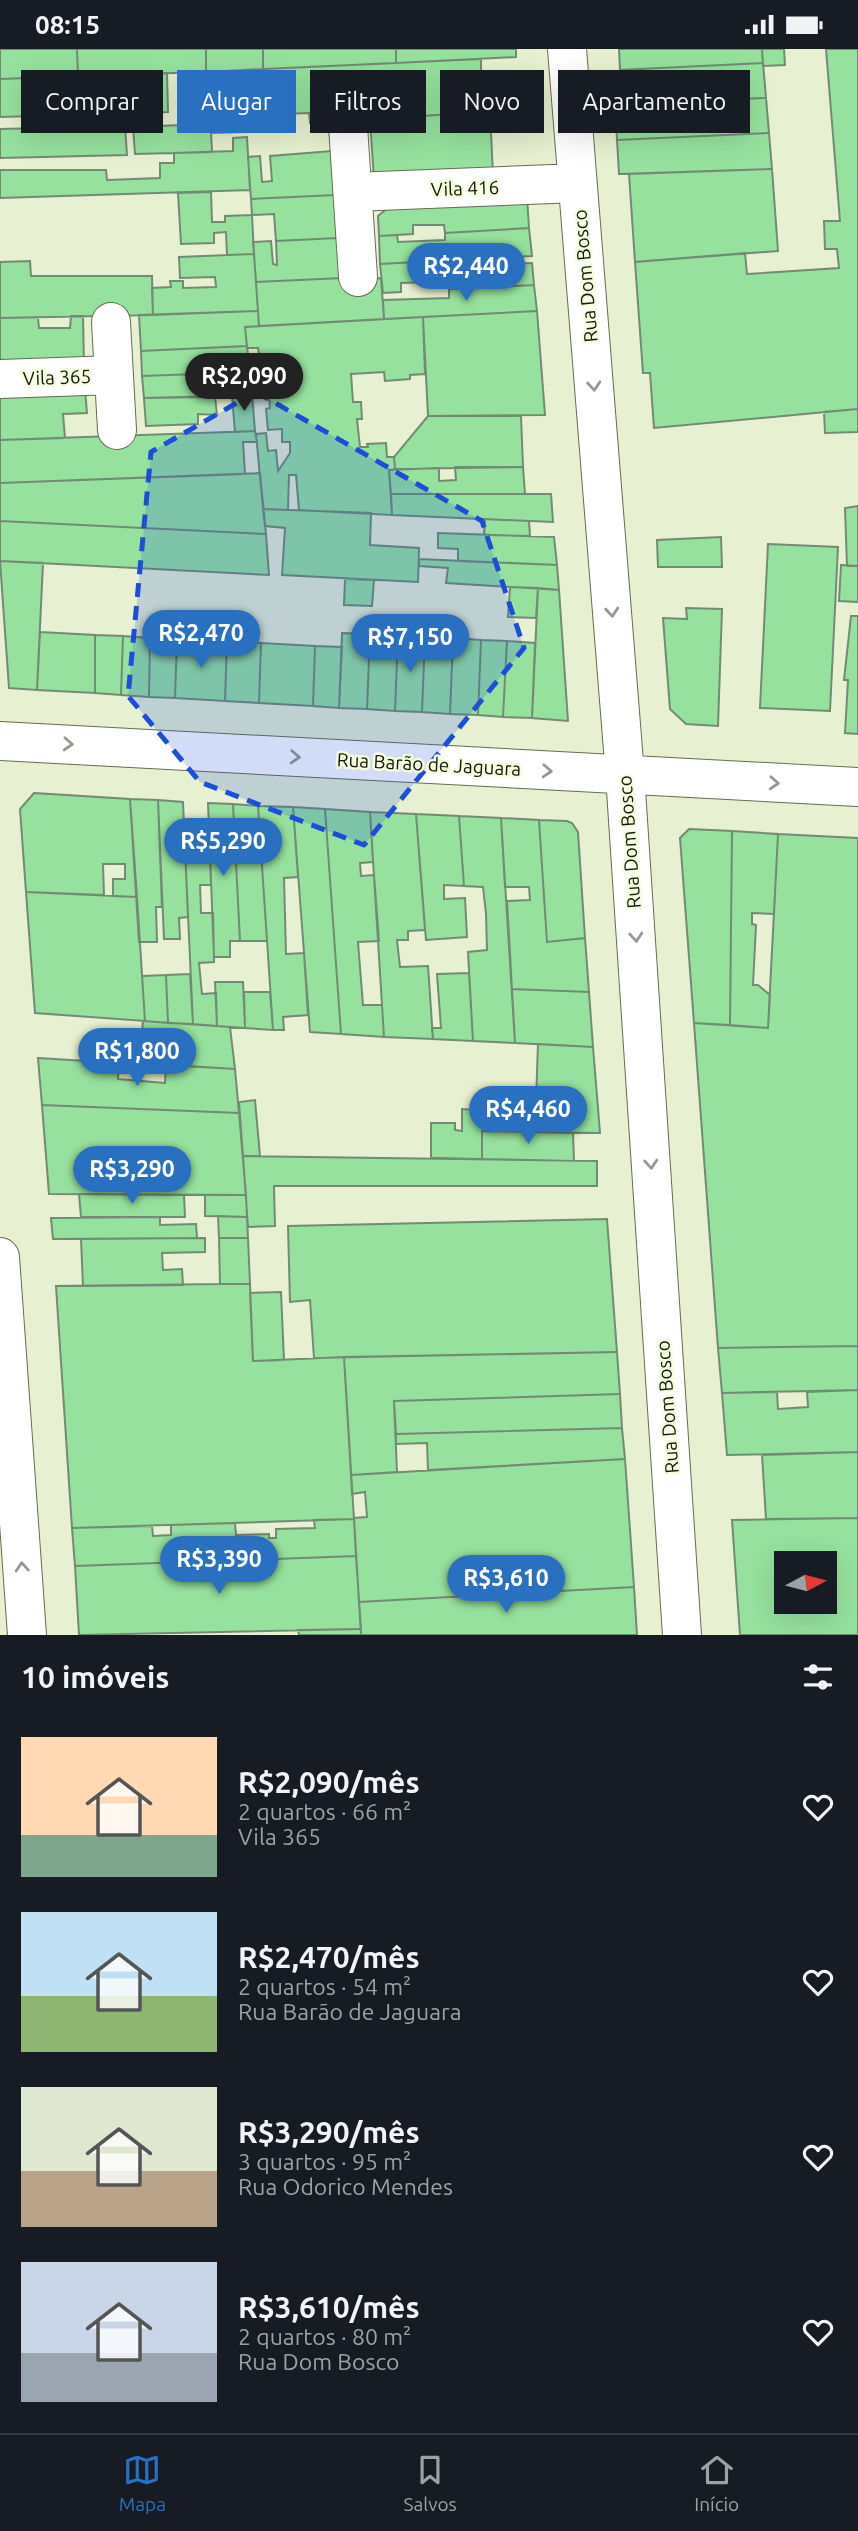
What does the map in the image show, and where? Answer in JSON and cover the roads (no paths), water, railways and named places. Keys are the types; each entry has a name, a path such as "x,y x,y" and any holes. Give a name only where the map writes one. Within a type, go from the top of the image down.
{"street":[{"name":"Rua Dom Bosco","path":"567,49 625,775 682,1635"},
{"path":"349,133 358,277"},
{"name":"Vila 416","path":"353,192 578,183"},
{"name":"Vila 365","path":"111,322 117,430"},
{"name":"Vila 365","path":"0,379 114,375"},
{"name":"Rua Barão de Jaguara","path":"0,741 858,787"},
{"path":"0,1257 27,1635"}]}
